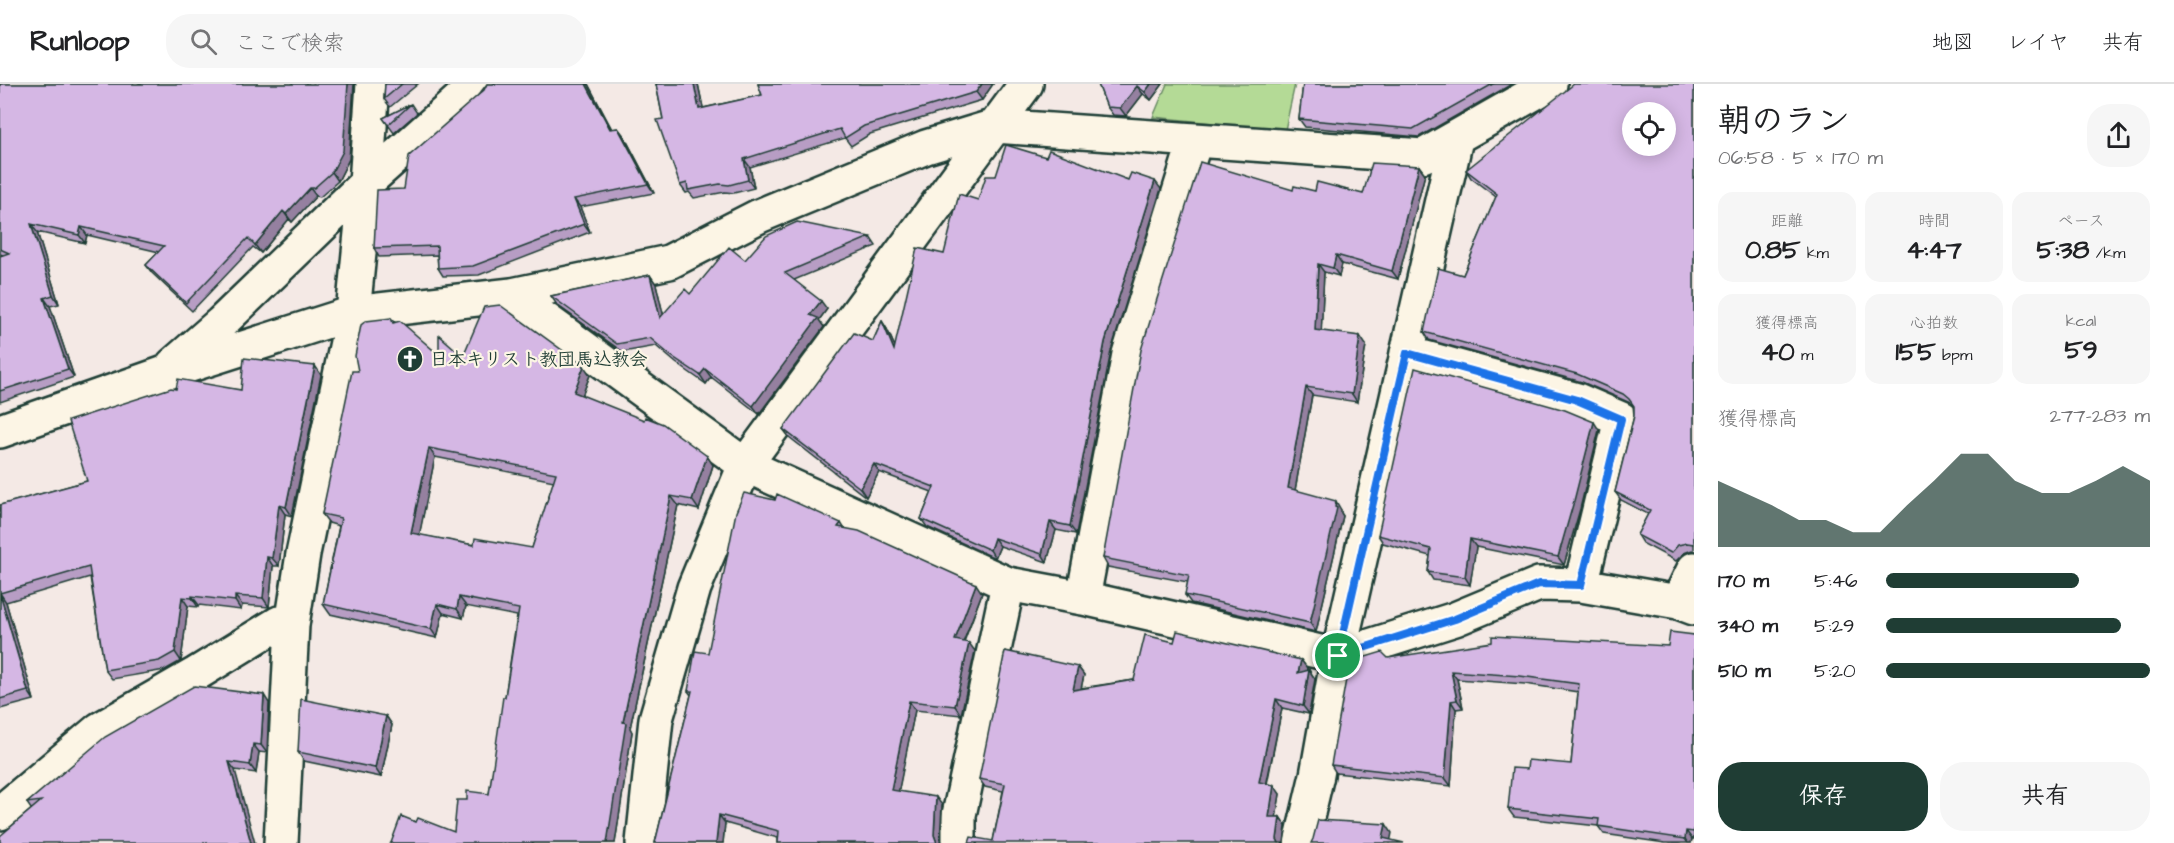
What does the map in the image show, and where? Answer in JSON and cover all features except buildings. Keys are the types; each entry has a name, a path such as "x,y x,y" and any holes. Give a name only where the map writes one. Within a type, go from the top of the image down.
{"street":[{"path":"281,843 292,625 303,554 353,312 373,84"},
{"path":"162,374 221,323 366,183 477,84"},
{"path":"643,843 656,719 694,588 745,465 1026,84"},
{"path":"0,431 162,374 353,312 512,295 669,262 759,216 790,203 926,147 995,126 1424,156 1550,84"},
{"path":"1301,843 1317,775 1338,656 1456,139"},
{"path":"1083,598 1129,354 1196,141"},
{"path":"512,295 745,465 1008,584 1083,598 1338,656 1455,619 1539,584 1581,585 1686,605 1694,569"},
{"path":"1407,353 1577,400 1621,419 1581,585"},
{"path":"959,843 959,815 1008,584"},
{"path":"0,813 100,729 279,623 292,625"}],"green space":[{"path":"1167,84 1295,84 1285,130 1153,117"}],"place":[{"name":"日本キリスト教団馬込教会","path":"410,359"}],"route":[{"path":"1407,353 1577,400 1621,419 1581,585 1539,584 1455,619 1338,656 1407,353"}]}
